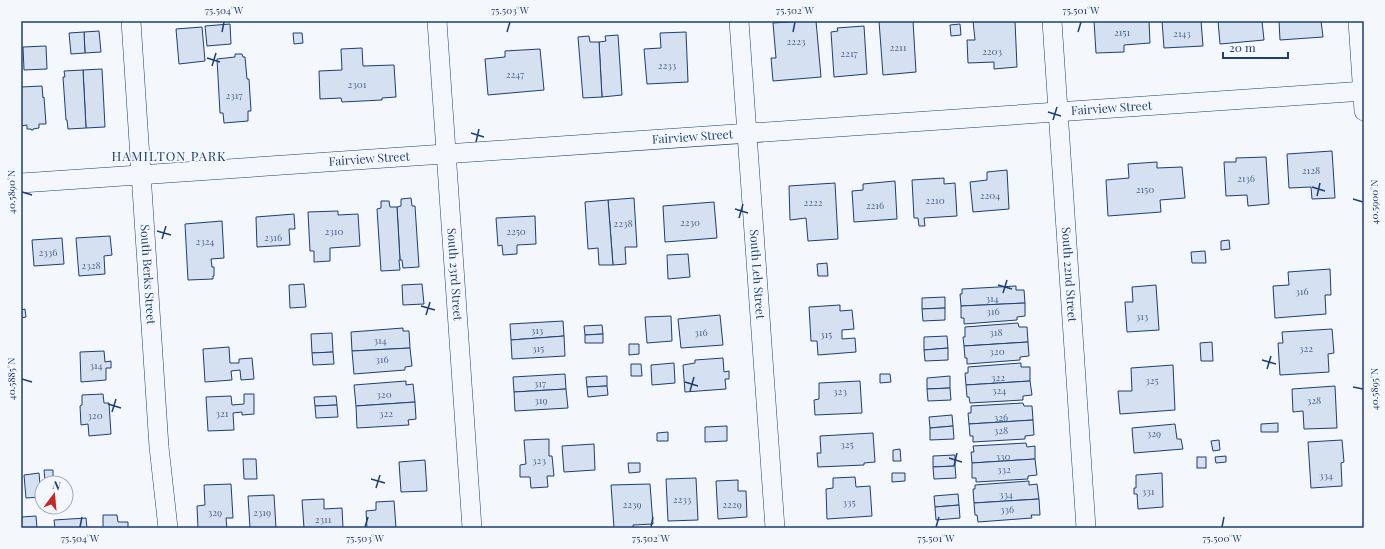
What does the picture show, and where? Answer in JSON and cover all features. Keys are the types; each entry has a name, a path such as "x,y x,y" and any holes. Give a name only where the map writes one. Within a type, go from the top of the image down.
{"street":[{"name":"South Berks Street","path":"131,21 159,439 168,528"},
{"name":"South 23rd Street","path":"437,21 472,528"},
{"name":"South Leh Street","path":"739,21 775,528"},
{"name":"South 22nd Street","path":"1052,21 1086,528"},
{"path":"1358,21 1364,111"},
{"name":"Fairview Street","path":"21,183 1363,91"}],"building":[{"path":"816,21 821,77 773,81 771,58 776,58 773,23"},
{"path":"879,21 913,21 916,72 883,75"},
{"path":"973,21 1015,21 1017,67 994,69 994,62 968,63 967,40 975,40"},
{"path":"1094,21 1149,21 1150,43 1124,45 1124,52 1096,53"},
{"path":"1162,21 1201,21 1203,46 1164,48"},
{"path":"1218,21 1262,21 1264,40 1220,44"},
{"path":"1279,21 1321,21 1323,37 1280,40"},
{"path":"230,24 231,44 207,46 205,26"},
{"path":"960,24 961,35 951,36 950,25"},
{"path":"864,26 867,74 834,77 831,32 838,31 837,28"},
{"path":"202,27 205,61 179,64 176,29"},
{"path":"99,31 101,52 85,53 84,32"},
{"path":"84,32 85,53 71,54 69,33"},
{"path":"686,32 688,82 647,84 644,49 661,48 660,33"},
{"path":"293,33 302,33 303,43 294,44"},
{"path":"618,35 622,95 602,97 599,42 606,41 605,36"},
{"path":"589,36 590,42 599,42 602,97 583,98 578,37"},
{"path":"46,46 47,69 24,70 23,47"},
{"path":"362,48 363,66 394,65 396,97 382,98 382,100 342,102 341,98 320,99 319,71 342,70 341,49"},
{"path":"540,49 544,90 488,95 485,59 505,57 505,51"},
{"path":"235,54 242,54 243,57 245,57 247,79 249,79 251,111 248,111 248,121 224,123 223,113 220,113 217,59 235,57"},
{"path":"102,69 105,127 86,128 83,70"},
{"path":"83,70 86,128 68,129 63,77 65,77 64,71"},
{"path":"42,86 46,124 39,124 39,128 33,130 27,129 27,125 21,126 21,87"},
{"path":"1332,151 1335,198 1312,199 1311,187 1289,188 1287,154"},
{"path":"1266,157 1269,204 1248,206 1247,195 1226,196 1224,162 1236,162 1236,158"},
{"path":"1157,162 1157,168 1182,167 1185,198 1160,200 1161,212 1108,216 1106,180 1129,178 1128,164"},
{"path":"1007,170 1009,209 973,212 970,182 987,180 987,172"},
{"path":"944,178 944,184 955,183 957,216 924,218 925,226 919,226 918,218 914,218 912,180"},
{"path":"895,181 897,219 854,222 852,191 863,190 863,184"},
{"path":"835,183 838,239 808,241 806,218 790,220 789,186"},
{"path":"411,198 412,206 415,206 419,267 403,268 402,260 400,260 397,207 401,206 401,199"},
{"path":"634,198 637,247 625,247 626,264 613,265 608,200"},
{"path":"608,200 613,265 599,265 598,248 588,249 585,202"},
{"path":"381,201 389,201 390,207 397,207 400,270 381,271 377,209 381,208"},
{"path":"714,202 717,238 665,242 663,206"},
{"path":"338,211 338,215 358,214 360,246 330,248 330,261 314,262 314,251 310,251 308,212"},
{"path":"294,214 295,229 289,229 290,245 257,247 256,217"},
{"path":"535,216 536,244 517,245 517,254 503,255 502,245 498,246 496,218"},
{"path":"222,221 224,258 211,259 212,267 214,267 213,279 188,280 185,224"},
{"path":"110,236 112,255 104,256 105,274 79,276 76,238"},
{"path":"62,238 64,264 34,266 32,240"},
{"path":"1229,240 1230,249 1221,250 1221,241"},
{"path":"1205,251 1206,263 1192,263 1191,252"},
{"path":"688,254 690,277 668,279 667,255"},
{"path":"827,263 828,276 818,276 817,264"},
{"path":"1330,269 1331,295 1325,295 1326,314 1275,318 1273,286 1289,285 1288,272"},
{"path":"304,284 306,307 290,308 289,285"},
{"path":"422,284 424,304 403,305 402,285"},
{"path":"1156,285 1159,330 1127,332 1125,302 1133,302 1132,287"},
{"path":"1016,286 1016,290 1024,290 1025,303 961,306 960,294 962,294 962,289"},
{"path":"945,297 945,308 922,309 922,298"},
{"path":"1025,303 1025,316 1017,317 1017,320 964,324 964,318 961,318 961,306"},
{"path":"840,305 840,311 852,310 854,329 842,330 842,339 855,338 856,352 818,355 817,341 811,341 809,307"},
{"path":"945,308 945,320 923,321 922,309"},
{"path":"25,309 26,317 21,318 21,310"},
{"path":"720,315 723,345 681,348 678,319"},
{"path":"671,316 672,341 647,343 645,317"},
{"path":"563,321 564,336 511,340 510,324"},
{"path":"1018,323 1019,327 1027,327 1028,342 964,346 963,337 965,337 965,327"},
{"path":"602,325 603,334 585,335 584,326"},
{"path":"403,328 403,331 409,331 410,348 352,351 351,332"},
{"path":"1332,329 1334,353 1328,354 1329,372 1280,375 1278,343 1283,343 1282,332"},
{"path":"332,333 333,352 312,353 311,334"},
{"path":"603,334 603,343 585,343 585,335"},
{"path":"564,336 565,356 512,359 511,340"},
{"path":"947,336 948,348 924,350 924,337"},
{"path":"1028,342 1029,356 1020,357 1020,360 967,364 967,358 965,358 964,346"},
{"path":"1212,342 1213,361 1201,361 1200,343"},
{"path":"629,344 639,344 639,354 629,355"},
{"path":"229,347 230,363 239,363 239,359 252,358 254,379 241,380 240,370 231,371 232,380 205,382 203,349"},
{"path":"410,348 412,366 405,367 405,370 354,374 352,351"},
{"path":"948,348 948,360 925,361 924,350"},
{"path":"104,351 105,362 111,361 111,368 106,368 106,380 81,382 80,352"},
{"path":"333,352 334,364 313,365 312,353"},
{"path":"723,358 724,372 729,371 729,379 725,379 726,389 685,392 683,365 695,363 695,360"},
{"path":"674,363 675,383 652,385 651,365"},
{"path":"1021,363 1021,367 1030,367 1030,381 966,385 965,373 968,373 968,367"},
{"path":"631,364 641,364 642,376 631,376"},
{"path":"1173,365 1175,410 1120,414 1118,391 1132,391 1131,368"},
{"path":"565,374 566,389 514,392 513,377"},
{"path":"880,374 890,374 891,382 880,383"},
{"path":"607,376 607,386 587,387 586,377"},
{"path":"950,376 950,388 927,389 927,378"},
{"path":"406,381 406,385 413,384 415,402 356,406 354,385"},
{"path":"860,381 862,413 815,415 814,400 819,399 819,383"},
{"path":"1030,381 1032,395 1023,396 1023,400 970,403 969,397 967,397 966,385"},
{"path":"607,386 608,395 588,397 587,387"},
{"path":"1335,386 1337,428 1304,429 1303,411 1293,412 1292,389"},
{"path":"950,388 951,400 928,401 927,389"},
{"path":"566,389 568,408 515,411 514,392"},
{"path":"103,394 104,403 109,403 111,434 89,436 88,424 81,425 80,406 82,405 82,395"},
{"path":"244,394 254,394 254,414 242,415 242,412 233,413 234,430 208,431 206,397 231,396 232,405 244,404"},
{"path":"336,396 337,405 315,406 314,397"},
{"path":"415,402 416,419 408,420 409,425 357,428 356,406"},
{"path":"1023,403 1024,406 1032,406 1033,420 969,424 968,413 971,413 971,406"},
{"path":"337,405 338,417 316,418 315,406"},
{"path":"952,415 953,426 930,428 929,417"},
{"path":"1033,420 1034,435 1025,436 1025,439 973,442 973,436 970,436 969,424"},
{"path":"1278,423 1278,432 1261,432 1261,424"},
{"path":"1175,424 1177,439 1181,439 1183,449 1134,453 1132,428"},
{"path":"727,426 727,441 705,442 705,427"},
{"path":"953,426 954,439 930,440 930,428"},
{"path":"668,432 668,441 657,441 657,433"},
{"path":"873,433 875,462 864,463 864,465 818,467 817,453 821,453 820,436"},
{"path":"549,439 549,456 552,456 554,476 547,476 548,487 531,488 530,477 520,477 520,465 526,464 524,440"},
{"path":"1219,440 1220,450 1213,451 1211,441"},
{"path":"1342,440 1344,462 1341,463 1342,486 1311,488 1308,442"},
{"path":"1026,443 1027,447 1035,446 1035,459 972,463 971,452 974,452 973,446"},
{"path":"594,444 595,470 564,472 562,446"},
{"path":"900,449 901,461 893,461 893,450"},
{"path":"955,455 955,466 933,467 933,456"},
{"path":"1226,456 1226,462 1216,463 1215,457"},
{"path":"1197,457 1206,457 1206,468 1197,468"},
{"path":"243,459 256,459 257,479 244,479"},
{"path":"1035,459 1037,475 1028,476 1028,479 976,482 976,478 972,478 972,463"},
{"path":"425,460 427,491 401,492 399,462"},
{"path":"628,463 640,463 640,472 629,473"},
{"path":"955,466 956,478 934,479 933,467"},
{"path":"44,470 53,470 53,475 44,475"},
{"path":"39,473 39,475 34,475 34,497 26,498 24,475"},
{"path":"892,473 905,473 905,481 892,482"},
{"path":"1162,473 1163,507 1138,509 1137,494 1134,494 1134,488 1136,488 1136,475"},
{"path":"855,477 856,487 870,486 872,516 827,519 826,489 833,488 833,478"},
{"path":"696,478 698,520 668,521 666,479"},
{"path":"738,480 738,491 746,491 747,517 718,519 716,481"},
{"path":"1029,481 1029,485 1037,484 1039,499 974,503 973,489 975,489 975,485"},
{"path":"231,484 233,518 226,518 227,528 198,528 197,506 205,505 204,485"},
{"path":"650,484 653,524 633,525 633,528 614,528 611,485"},
{"path":"958,494 959,505 935,507 934,496"},
{"path":"274,495 276,528 250,528 248,496"},
{"path":"324,499 324,509 342,508 343,528 304,528 302,500"},
{"path":"1039,499 1040,515 1031,515 1032,518 978,522 977,515 975,515 974,503"},
{"path":"394,501 396,528 367,528 366,511 376,510 376,502"},
{"path":"959,505 960,518 936,520 935,507"},
{"path":"103,515 117,515 118,522 128,522 128,528 103,528"},
{"path":"36,516 37,528 21,528 22,517"},
{"path":"86,518 87,528 55,528 54,520"}],"district":[{"name":"HAMILTON PARK","path":"169,156"}]}
